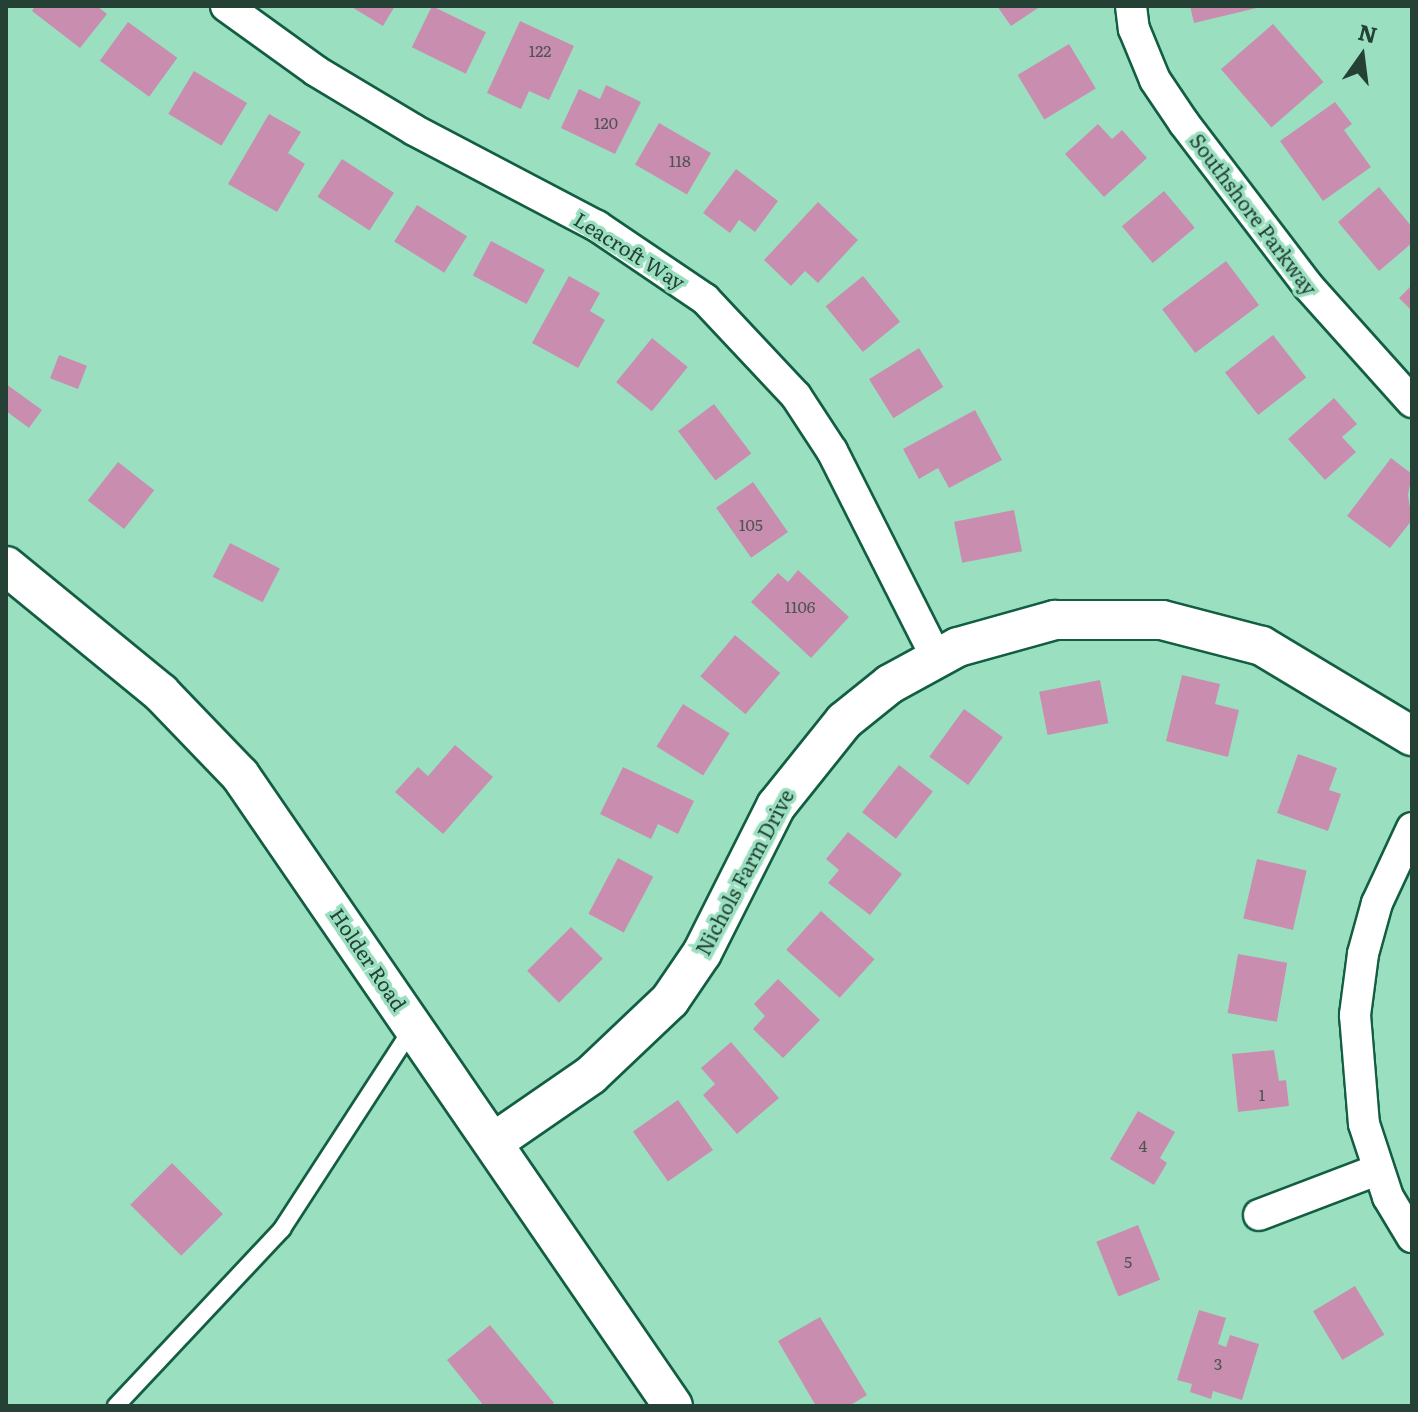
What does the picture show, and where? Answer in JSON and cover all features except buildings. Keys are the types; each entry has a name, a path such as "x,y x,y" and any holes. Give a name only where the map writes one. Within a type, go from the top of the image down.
{"street":[{"name":"Leacroft Way","path":"226,6 316,71 414,130 597,226 705,299 796,396 832,451 936,657"},
{"name":"Southshore Parkway","path":"1131,6 1134,29 1155,80 1184,123 1308,286 1412,402"},
{"name":"Holder Road","path":"6,566 68,612 209,740 286,836 673,1406"},
{"name":"Nichols Farm Drive","path":"494,1142 591,1075 670,1000 702,953 776,806 806,762 867,702 936,657 1003,631 1055,620 1162,620 1262,646 1412,736"},
{"path":"1412,828 1377,903 1363,954 1355,1015 1362,1110 1377,1170 1412,1237"},
{"path":"1259,1215 1377,1170"}],"lane":[{"path":"116,1406 282,1229 414,1026"}]}
